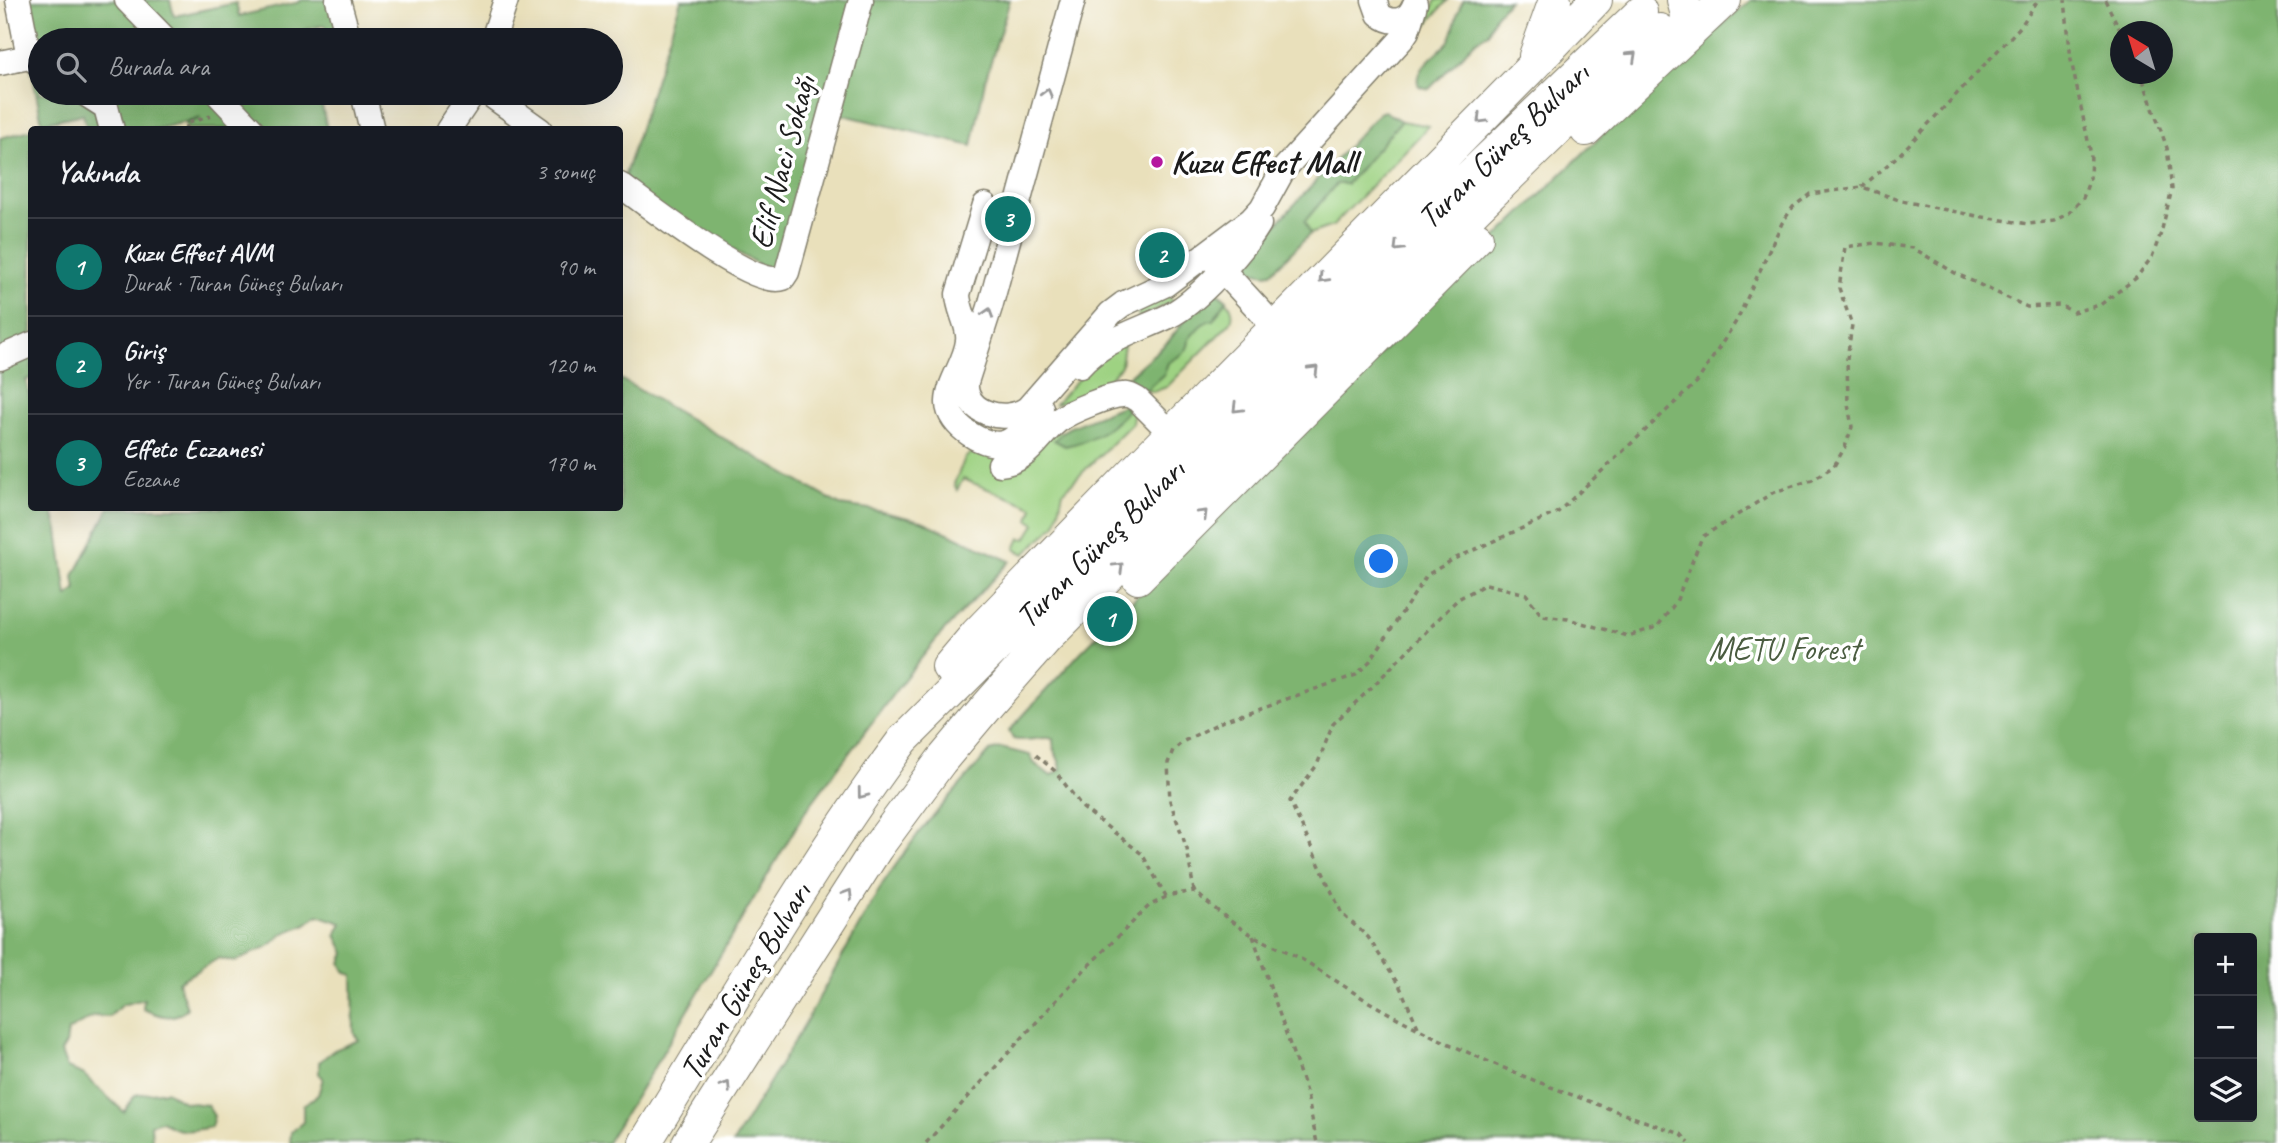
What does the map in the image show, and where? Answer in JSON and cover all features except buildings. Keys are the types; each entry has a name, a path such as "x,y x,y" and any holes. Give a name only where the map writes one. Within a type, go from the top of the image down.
{"main road":[{"path":"1530,70 1555,0"},
{"path":"903,740 937,680 976,634 1530,70 1595,0"},
{"path":"1662,27 1687,15 1683,0"},
{"path":"1662,27 1726,0"},
{"name":"Turan Güneş Bulvarı","path":"688,1143 876,849 988,705 1076,639 1540,175 1662,27"},
{"name":"Turan Güneş Bulvarı","path":"645,1143 808,876 853,806 903,740 1447,198 1662,27"}],"street":[{"path":"18,0 28,38"},
{"path":"127,0 154,28"},
{"path":"338,0 346,28"},
{"path":"497,28 506,0"},
{"name":"Elif Naci Sokağı","path":"623,188 729,261 766,278 783,278 787,272 861,0"},
{"path":"971,434 983,432 989,426 989,417 967,396 966,382 990,307 1073,0"},
{"path":"981,409 1008,417 1023,412 1111,313 1133,299 1166,284 1251,220 1262,208 1283,170 1407,31 1414,4"},
{"path":"1377,7 1385,18 1398,21 1405,19 1414,4"},
{"path":"1377,7 1388,36 1389,53"},
{"path":"0,63 28,61"},
{"path":"103,105 106,107 111,126"},
{"path":"228,105 248,126"},
{"path":"366,105 371,126"},
{"path":"451,126 465,105"},
{"path":"505,105 534,126"},
{"path":"985,205 959,286 958,304 969,339 948,402 952,418 958,426 998,444 1012,439 1094,351 1182,307 1223,270 1262,219 1269,193"},
{"path":"1192,264 1211,259 1217,262 1275,327"},
{"path":"1166,284 1178,286 1183,290 1185,301 1182,307"},
{"path":"1133,299 1127,315 1133,323 1147,326"},
{"path":"0,358 28,346"},
{"path":"1000,464 1013,462 1023,456 1063,417 1121,394 1138,400 1171,433"}],"path":[{"path":"1862,187 1900,154 2021,26 2038,0"},
{"path":"1689,1143 1681,1134 1500,1068 1369,1002 1299,958 1253,936 1223,916 1194,891 1187,849 1170,801 1168,763 1173,750 1185,740 1223,721 1356,675 1370,661 1427,575 1454,559 1558,512 1697,382 1737,320 1782,223 1793,207 1810,194 1862,187 1902,201 2028,224 2053,221 2068,213 2083,198 2090,178 2091,155 2071,60 2065,0"},
{"path":"2105,0 2116,21"},
{"path":"1418,1027 1400,987 1368,937 1342,914 1290,801 1317,765 1333,724 1370,690 1458,599 1486,584 1526,594 1542,616 1568,619 1628,636 1657,627 1676,601 1702,537 1774,492 1812,480 1834,466 1852,427 1848,404 1847,359 1852,325 1839,288 1845,247 1875,243 1913,248 1955,273 2027,307 2060,305 2073,312 2099,305 2136,278 2152,257 2172,189 2167,148 2145,84"},
{"path":"1036,755 1055,771 1083,808 1142,854 1166,897"},
{"path":"926,1143 1086,968 1149,906 1166,897 1194,891"},
{"path":"1253,936 1307,1095 1317,1143"}],"green space":[{"path":"18,0 170,0 174,16 236,3 239,16 300,0 338,0 346,28 326,28 325,25 313,28 28,28 28,51"},
{"path":"681,0 1010,0 985,81 972,146 831,112 783,278 623,188 623,181"},
{"path":"1436,0 1448,0 1410,44 1433,6"},
{"path":"1464,0 1509,0 1495,16 1488,33 1476,41 1429,89 1419,86 1422,68 1448,42"},
{"name":"METU Forest","path":"1751,0 2278,0 2278,1143 733,1143 800,1032 883,883 920,831 990,751 1001,748 1030,755 1034,763 1051,776 1061,769 1053,739 1018,740 1013,739 1009,731 1081,652 1505,229 1658,81"},
{"path":"38,105 322,105 326,126 186,126 185,124 201,118 169,126 86,126 83,114 42,123"},
{"path":"1384,111 1401,121 1347,184 1336,184 1305,221 1310,234 1271,273 1249,270 1244,263 1246,257 1379,113"},
{"path":"1401,121 1429,126 1333,226 1310,234 1304,221 1336,184"},
{"path":"28,131 28,511 53,511 67,597 76,590 74,576 107,511 623,511 623,381 840,505 922,521 1010,561 940,635 805,812 607,1143 290,1143 291,1132 303,1122 303,1105 318,1095 323,1078 319,1074 319,1062 334,1050 359,1040 354,1034 353,975 346,973 341,963 345,953 336,935 342,923 318,915 306,924 284,933 269,946 234,962 219,958 178,982 187,1008 177,1015 161,1015 143,1009 144,999 122,1005 109,1017 94,1016 68,1031 66,1044 61,1052 67,1068 83,1074 124,1112 135,1095 166,1091 184,1102 207,1105 214,1116 211,1127 179,1130 162,1121 151,1124 152,1143 0,1143 0,138"},
{"path":"1213,293 1218,293 1227,300 1213,320 1200,327 1189,339 1185,351 1168,363 1164,374 1146,390 1130,386 1127,379 1131,374 1168,342 1190,313"},
{"path":"1218,293 1230,306 1230,323 1167,387 1153,392 1130,386 1127,379 1131,374 1168,342 1190,313"},
{"path":"1167,294 1173,301 1140,317 1138,315 1137,309"},
{"path":"1124,344 1121,366 1105,384 1081,397 1055,404 1102,353"},
{"path":"1124,405 1134,411 1132,423 1063,492 1056,524 1025,554 1015,549 1020,538 1026,539 1035,524 1029,520 1033,507 963,479 957,490 954,484 965,458 976,449 1063,431"},
{"path":"1124,405 1127,411 1121,418 1091,438 1065,446 1054,440 1068,428"}],"place":[{"name":"Kuzu Effect Mall","path":"1157,162"},
{"name":"Effetc Eczanesi","path":"1008,219"},
{"name":"Giriş","path":"1162,255"},
{"name":"Kuzu Effect AVM","path":"1110,619"}]}
